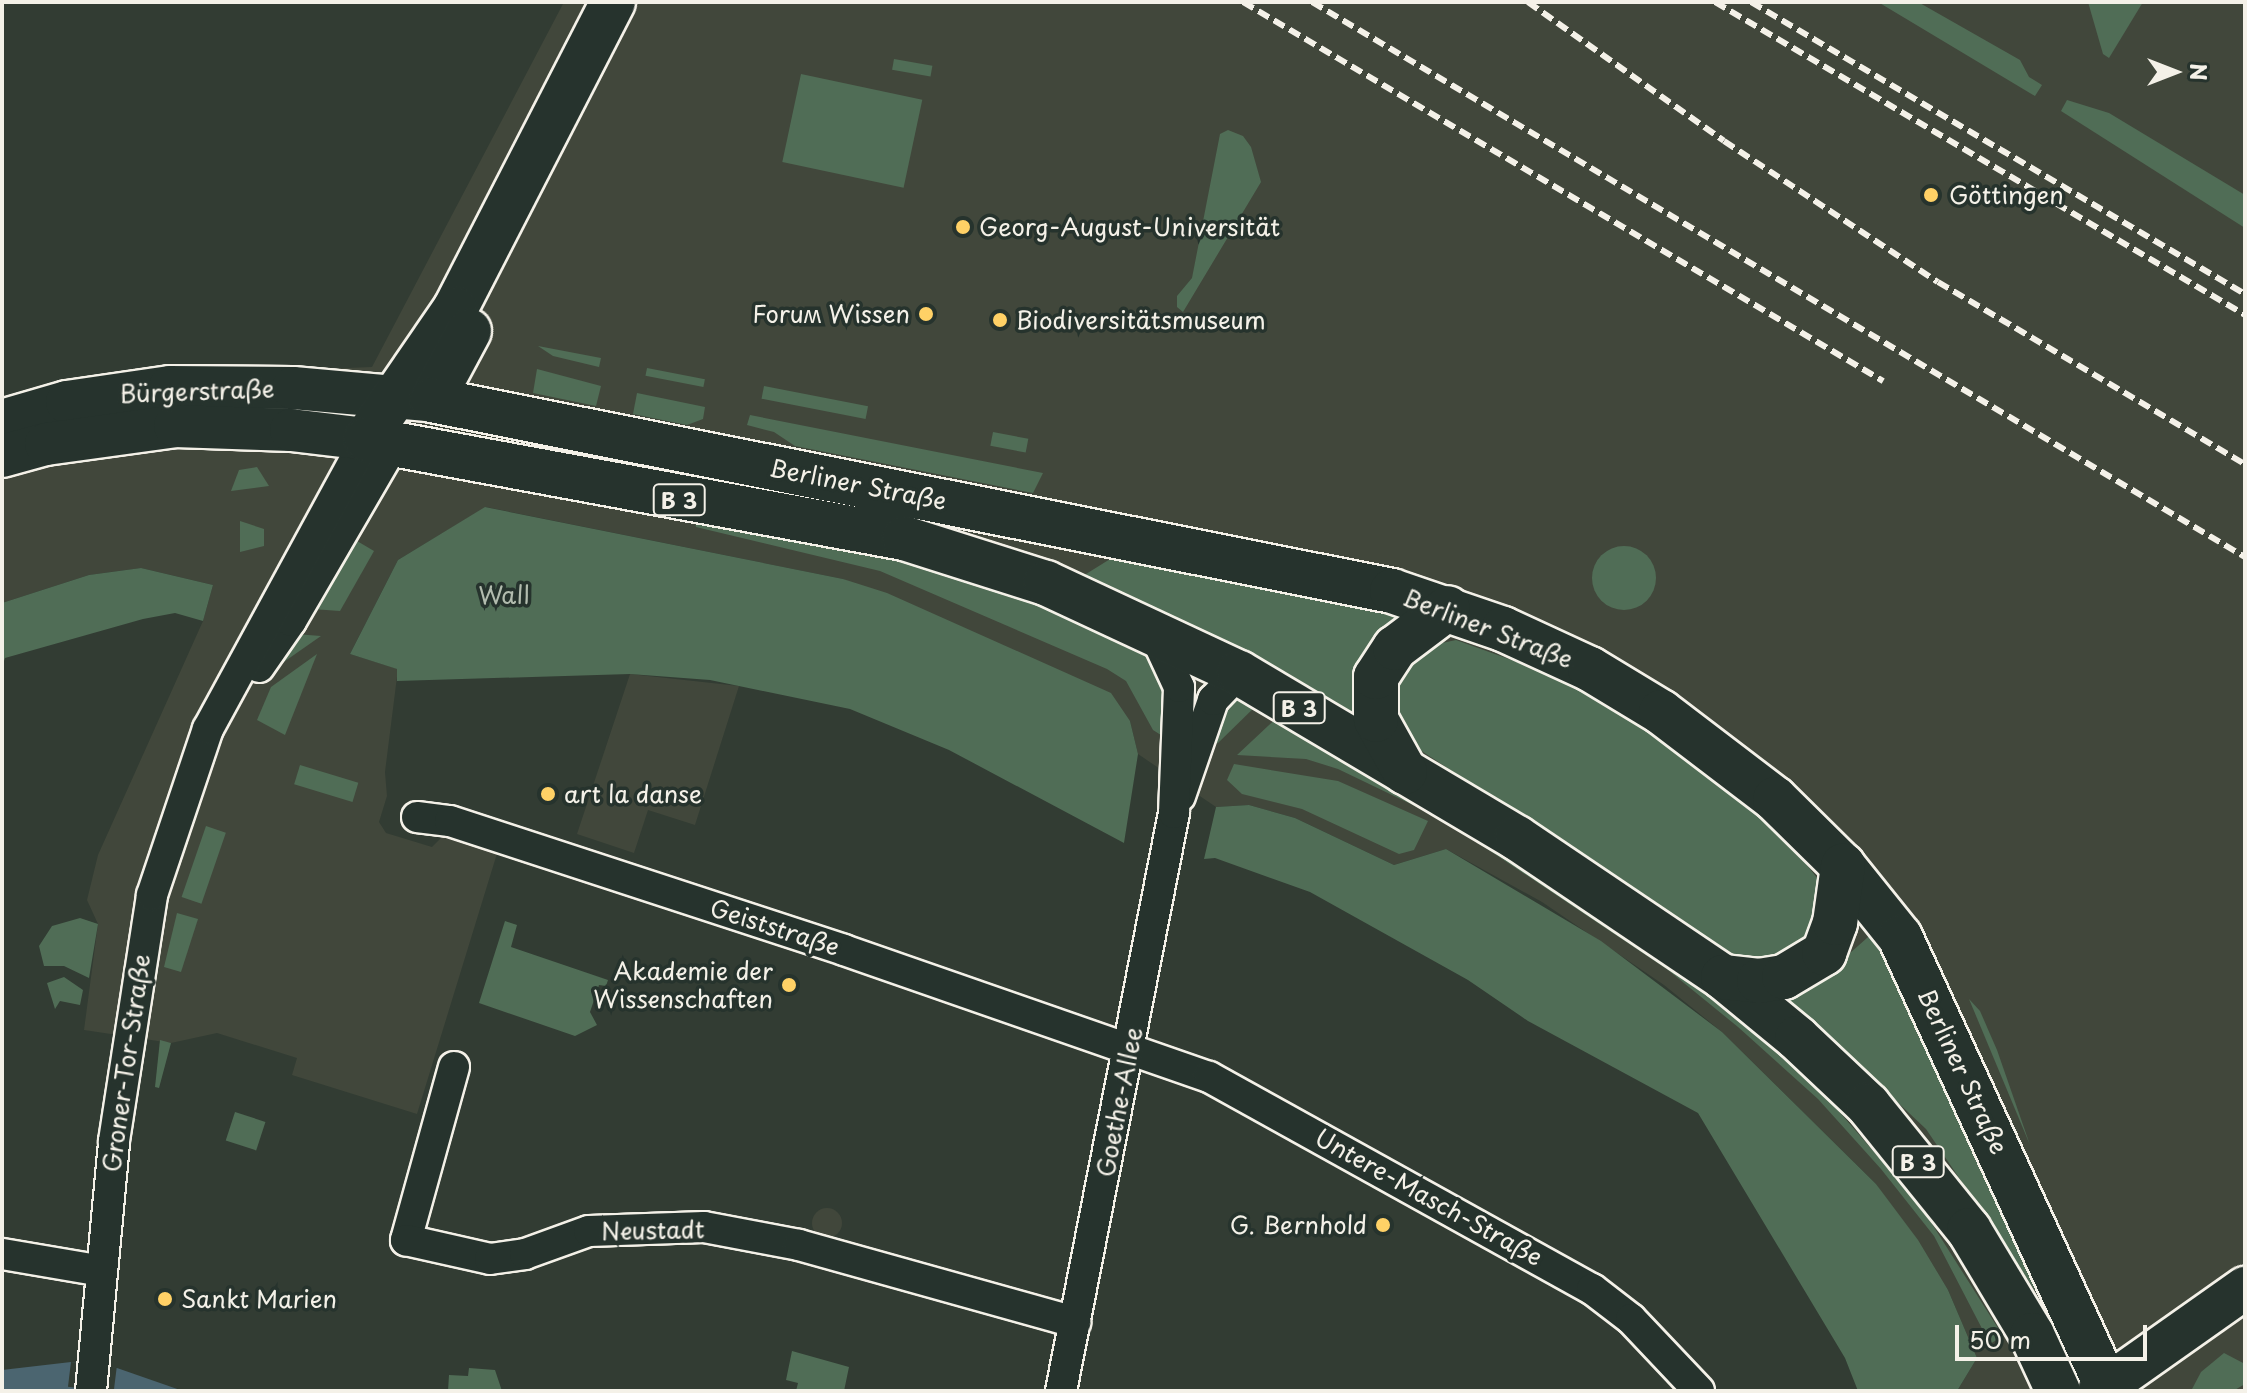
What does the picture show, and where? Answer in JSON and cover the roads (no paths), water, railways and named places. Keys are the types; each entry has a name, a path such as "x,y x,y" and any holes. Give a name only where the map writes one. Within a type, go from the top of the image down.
{"main road":[{"name":"Groner-Tor-Straße","path":"380,442 413,398 512,195 613,2"},
{"name":"Bürgerstraße","path":"8,415 99,395 170,387 249,386 413,398"},
{"name":"Berliner Straße","path":"413,398 1378,588 1448,608 1590,669 1661,712 1775,799 1843,866 1900,937 2110,1390"},
{"name":"Bürgerstraße","path":"2,456 129,429 175,426 291,430 380,442"},
{"name":"Berliner Straße","path":"380,442 904,538 1046,583 1239,673 1517,838 1723,977 1868,1105 1925,1171 2016,1306 2058,1391"},
{"path":"1406,774 1376,720 1376,677 1395,648 1448,608"},
{"path":"1723,977 1759,981 1784,977 1824,953 1835,923 1843,866"},
{"path":"2110,1390 2245,1288"},
{"path":"2110,1390 2245,1308"}],"street":[{"name":"Groner-Tor-Straße","path":"92,1378 116,1126 146,922 204,743 291,621 380,442"},
{"name":"Goethe-Allee","path":"1152,630 1179,687 1174,813"},
{"name":"Goethe-Allee","path":"1061,1391 1174,813 1213,700 1239,673"},
{"name":"Geiststraße","path":"417,817 450,821 1130,1046"},
{"name":"Untere-Masch-Straße","path":"1130,1046 1248,1097 1592,1289 1631,1319 1699,1391"},
{"name":"Neustadt","path":"454,1067 406,1240 490,1259 525,1254 589,1231 704,1227 807,1247 1075,1322"},
{"path":"2,1254 102,1271"}],"water":[{"path":"71,1362 117,1368 183,1391 2,1391 2,1370"}],"railway":[{"path":"1243,2 1883,381"},
{"path":"1312,2 2245,557"},
{"path":"1528,2 1724,141 1938,282 2245,464"},
{"path":"1715,2 2245,315"},
{"path":"1751,2 2245,294"}],"place":[{"name":"Göttingen","path":"1931,195"},
{"name":"Georg-August-Universität","path":"963,227"},
{"name":"Foruʍ Wissen","path":"926,314"},
{"name":"Biodiversitätsmuseum","path":"1000,320"},
{"name":"art la danse","path":"548,794"},
{"name":"Akademie der Wissenschaften","path":"789,985"},
{"name":"G. Bernhold","path":"1383,1225"},
{"name":"Sankt Marien","path":"165,1299"}],"park label":[{"name":"Wall","path":"504,595"}]}
